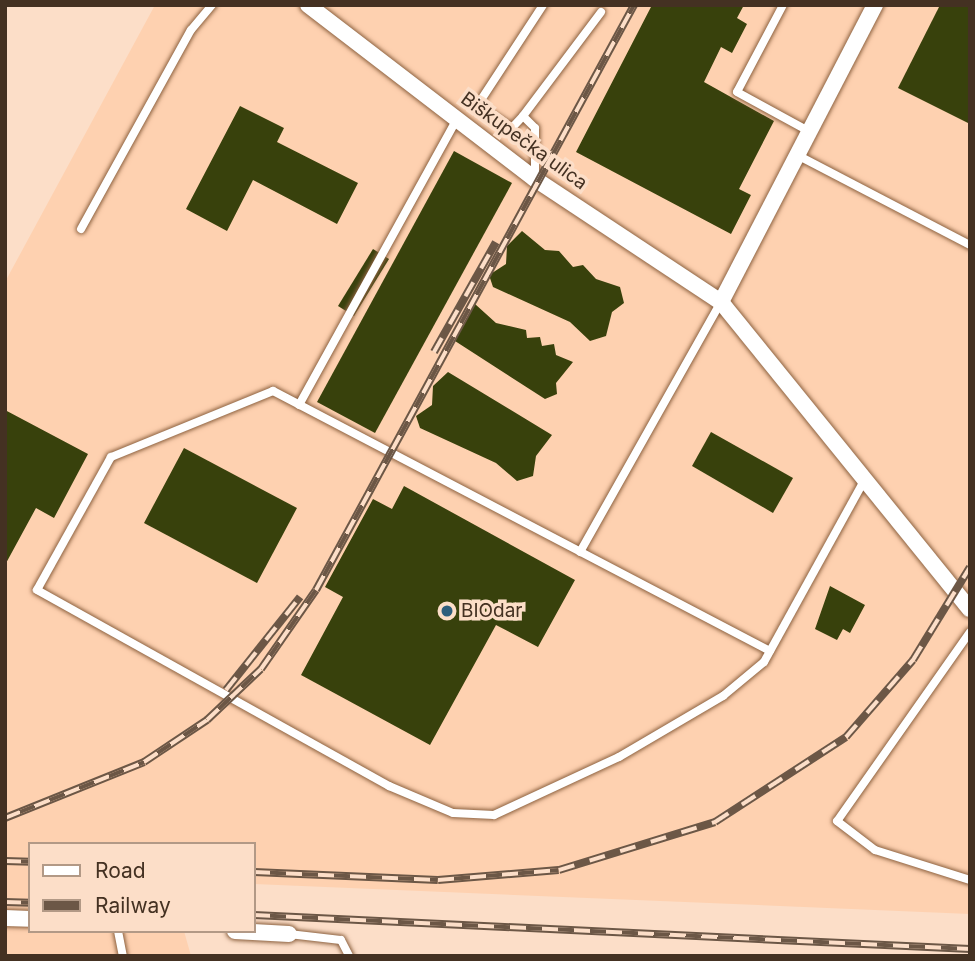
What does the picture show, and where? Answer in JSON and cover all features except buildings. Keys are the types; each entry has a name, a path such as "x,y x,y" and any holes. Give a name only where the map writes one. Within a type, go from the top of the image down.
{"street":[{"name":"Biškupečka ulica","path":"309,5 535,179 720,302 970,609"},
{"path":"720,302 799,156 875,5"},
{"path":"5,918 28,919"},
{"path":"256,932 289,934"}],"lane":[{"path":"80,229 191,30 212,5"},
{"path":"543,5 477,106 512,128 601,12"},
{"path":"783,5 737,92 810,132"},
{"path":"523,116 535,128 535,179"},
{"path":"299,405 457,119"},
{"path":"799,156 970,245"},
{"path":"580,552 720,302"},
{"path":"770,651 273,391 111,457 37,590 389,786 453,813 494,816 620,757 723,696 770,651 865,479"},
{"path":"970,632 837,821 875,850 970,880"},
{"path":"118,933 122,956"},
{"path":"289,934 341,940 349,956"}],"shaded area":[{"path":"155,5 970,5 970,914 256,884 256,842 28,842 28,933 185,933 191,956 5,956 5,282"}],"railway":[{"path":"5,818 144,762 207,720 261,669 316,590 634,5"},
{"path":"434,352 496,242"},
{"path":"256,872 438,880 559,870 715,822 846,737 913,660 970,567"},
{"path":"226,690 300,597"},
{"path":"5,861 28,862"},
{"path":"5,902 28,903"},
{"path":"256,915 970,949"}],"place":[{"name":"BIOdar","path":"447,611"}]}
